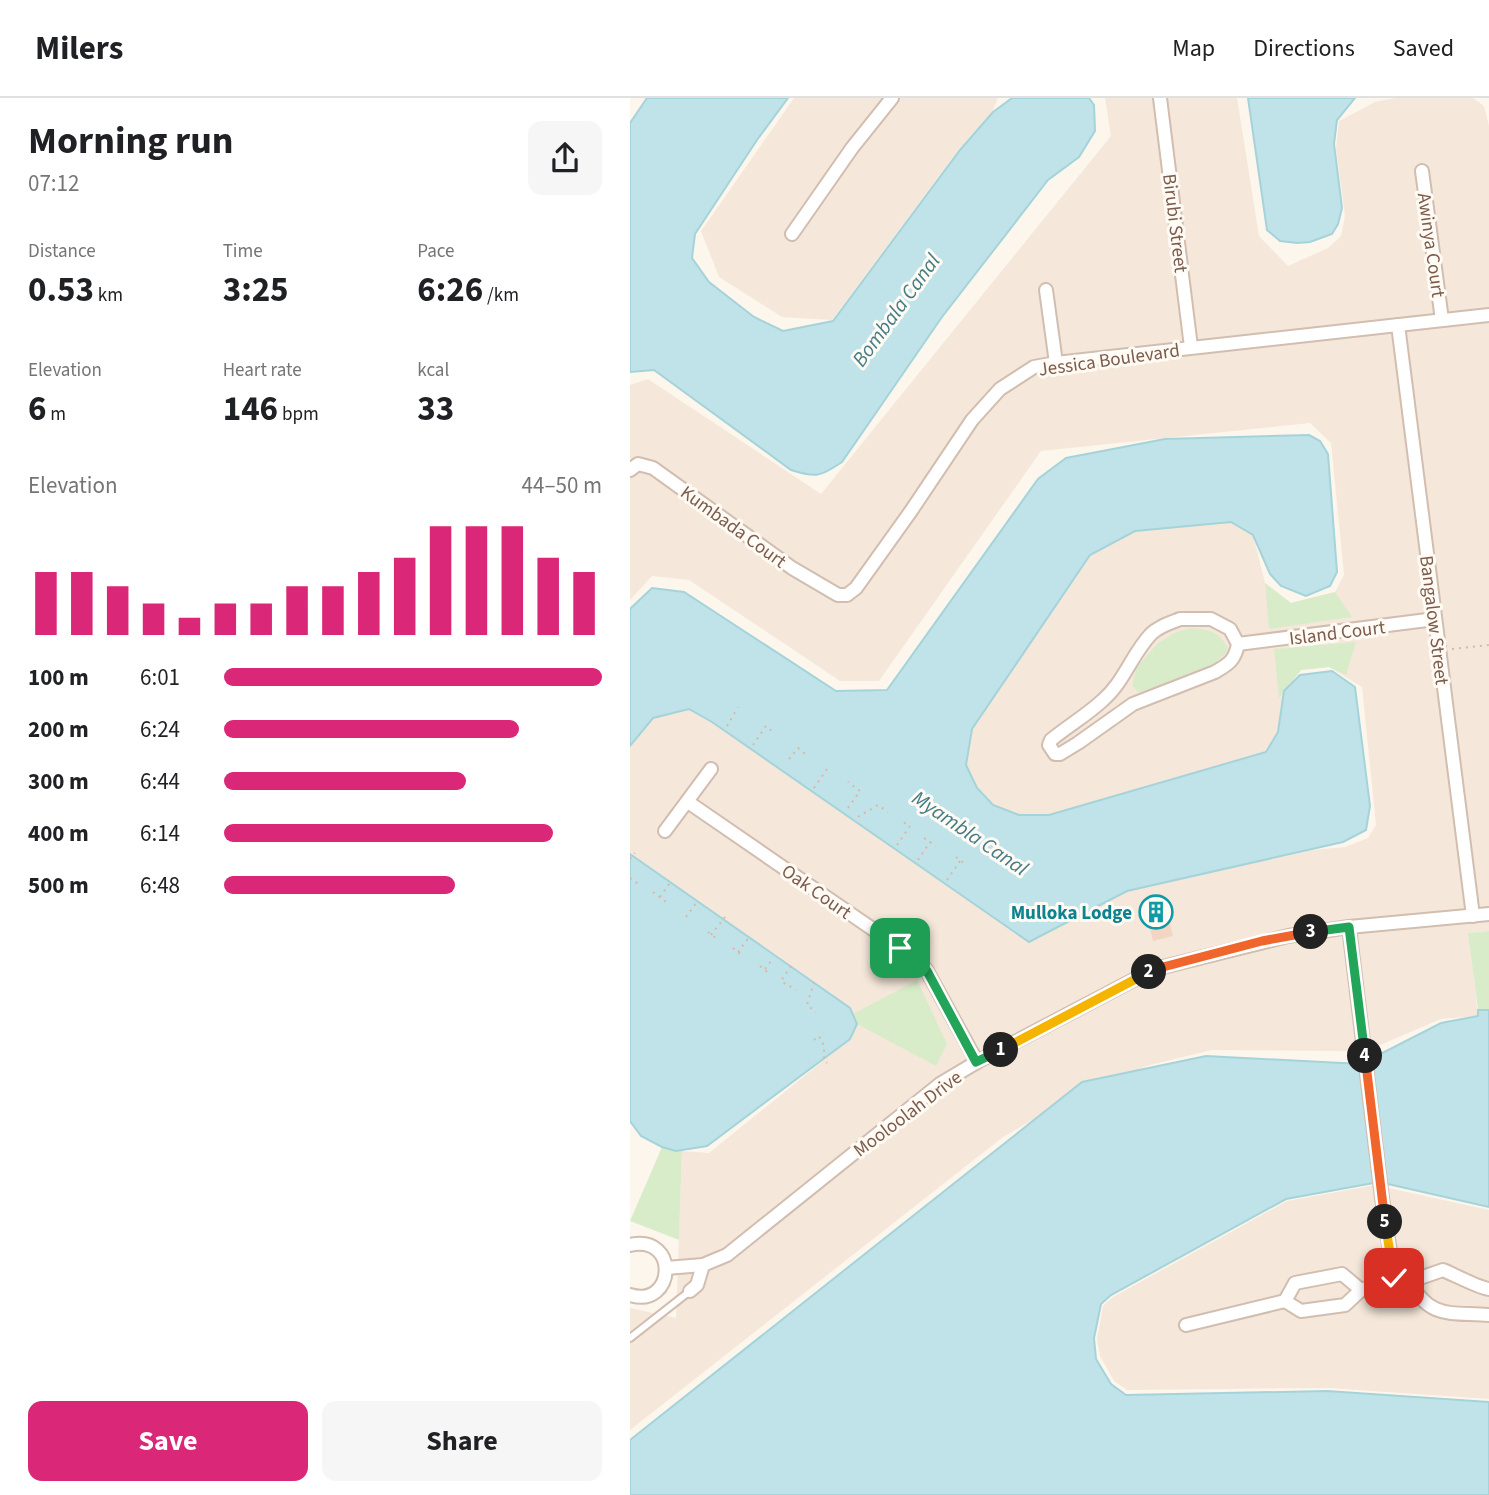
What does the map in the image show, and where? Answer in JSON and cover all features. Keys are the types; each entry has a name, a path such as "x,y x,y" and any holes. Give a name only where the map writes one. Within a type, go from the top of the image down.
{"street":[{"path":"792,234 852,148 892,98"},
{"name":"Birubi Street","path":"1160,98 1191,347"},
{"name":"Awinya Court","path":"1422,171 1442,320"},
{"path":"1046,290 1056,363"},
{"name":"Jessica Boulevard","path":"838,595 847,595 856,588 972,420 1000,389 1034,368 1191,347 1489,315"},
{"name":"Bangalow Street","path":"1398,325 1473,916"},
{"name":"Kumbada Court","path":"630,470 638,464 653,468 792,568 838,595"},
{"path":"1180,619 1210,619 1230,629 1238,644 1236,656 1225,666 1133,704 1078,743 1060,754 1055,754 1049,746 1051,740 1104,699 1118,684 1152,633 1180,619"},
{"name":"Island Court","path":"1238,644 1435,619"},
{"path":"1118,684 1133,704"},
{"path":"665,831 711,769"},
{"name":"Oak Court","path":"688,802 919,961 976,1062"},
{"name":"Mooloolah Drive","path":"666,1268 703,1265 727,1255 940,1084 976,1062 1139,977 1163,967 1288,936 1349,927 1489,914"},
{"path":"1349,927 1394,1278"},
{"path":"630,1245 643,1243 652,1246 659,1251 666,1268 666,1278 654,1293 645,1297 630,1295"},
{"path":"690,1292 697,1285 703,1265"},
{"path":"1186,1325 1285,1301 1301,1311 1345,1305 1361,1290 1394,1278 1420,1279 1443,1270 1489,1289"},
{"path":"1285,1301 1295,1283 1342,1274 1361,1290"},
{"path":"1408,1280 1421,1300 1432,1309 1443,1313 1489,1315"}],"lane":[{"path":"630,1338 690,1292"}],"path":[{"path":"1439,652 1489,645"},
{"path":"727,726 738,707"},
{"path":"753,744 766,726 773,732"},
{"path":"789,759 797,748 808,755"},
{"path":"814,788 827,769"},
{"path":"848,782 860,791 848,808"},
{"path":"858,817 878,805 888,812"},
{"path":"897,845 910,826 902,821"},
{"path":"924,838 936,846"},
{"path":"918,859 930,842"},
{"path":"630,859 635,853"},
{"path":"956,857 965,864"},
{"path":"947,880 960,861"},
{"path":"630,877 641,886"},
{"path":"660,897 672,880"},
{"path":"653,892 666,902"},
{"path":"686,917 697,902"},
{"path":"716,938 709,933 725,917"},
{"path":"738,952 750,936"},
{"path":"733,948 743,956"},
{"path":"765,970 771,961"},
{"path":"760,966 770,974"},
{"path":"791,966 781,981 796,990"},
{"path":"814,982 807,1005 816,1012"},
{"path":"814,1040 819,1036 827,1063"}],"shaded area":[{"path":"794,98 998,98 992,112 959,149 832,320 782,317 719,277 701,231"},
{"path":"1105,98 1237,98 1259,236 1288,266 1328,248 1341,236 1345,216 1336,149 1339,121 1375,102 1395,98 1473,98 1484,106 1489,126 1489,931 1469,933 1478,1016 1441,1019 1373,1048 1347,1051 1212,1050 1150,1065 1089,1088 1003,1137 630,1430 630,1308 676,1318 682,1151 709,1153 850,1039 857,1024 850,1008 630,854 630,746 653,718 689,709 712,722 1029,942 1127,891 1312,850 1345,847 1368,838 1376,825 1362,687 1329,667 1301,670 1284,691 1278,732 1266,752 1049,815 1019,815 993,805 977,788 966,765 972,729 1090,555 1135,531 1231,522 1253,535 1265,583 1291,603 1335,592 1344,575 1331,443 1310,423 1041,451 879,681 840,681 689,580 652,576 630,600 630,385 648,379 821,494 1111,136"},
{"path":"1375,1185 1489,1210 1489,1399 1328,1388 1127,1390 1114,1381 1100,1356 1097,1339 1103,1306 1113,1297 1287,1201"}],"green space":[{"path":"1265,583 1291,603 1335,592 1352,617 1269,629"},
{"path":"1191,628 1217,634 1228,648 1225,654 1212,665 1150,691 1138,692 1132,685 1137,667 1157,644 1176,632"},
{"path":"1356,642 1346,675 1329,667 1301,670 1279,698 1274,649"},
{"path":"1489,931 1489,1010 1478,1010 1468,933"},
{"path":"917,980 947,1044 936,1066 857,1024 853,1014"},
{"path":"662,1147 682,1151 679,1240 630,1221"}],"water":[{"name":"Bombala Canal","path":"647,98 788,98 695,234 692,258 709,282 754,317 783,331 833,321 960,150 993,112 1012,98 1089,98 1094,105 1095,131 1079,157 1048,180 942,317 842,462 828,471 812,475 791,470 654,370 630,372 630,123"},
{"path":"1248,98 1355,98 1337,120 1334,144 1342,208 1332,234 1310,242 1297,243 1280,241 1267,230"},
{"name":"Myambla Canal","path":"1309,435 1320,441 1328,454 1337,572 1330,586 1306,596 1281,586 1270,574 1253,535 1231,522 1135,531 1090,555 972,729 966,765 977,788 993,805 1019,815 1049,815 1266,752 1278,732 1284,691 1300,675 1332,671 1355,687 1370,806 1366,830 1343,842 1127,891 1029,942 712,722 689,709 653,718 630,746 630,609 652,588 684,592 836,691 887,690 1038,479 1066,458 1165,439"},
{"path":"630,854 850,1008 857,1024 850,1039 707,1146 676,1151 662,1147 641,1136 630,1121"},
{"path":"1478,1010 1489,1010 1489,1207 1379,1182 1286,1199 1111,1295 1101,1304 1094,1338 1096,1359 1111,1384 1126,1395 1327,1391 1489,1402 1489,1495 630,1495 630,1440 1082,1082 1206,1056 1361,1064 1441,1023 1478,1016"}],"building":[{"name":"Mulloka Lodge","path":"1164,897 1173,936 1153,941 1141,903"}],"place":[{"name":"Mulloka Lodge","path":"1156,912"}],"route":[{"path":"900,948 919,961 927,971 976,1062 1163,967 1262,941 1349,927 1394,1278"}]}
